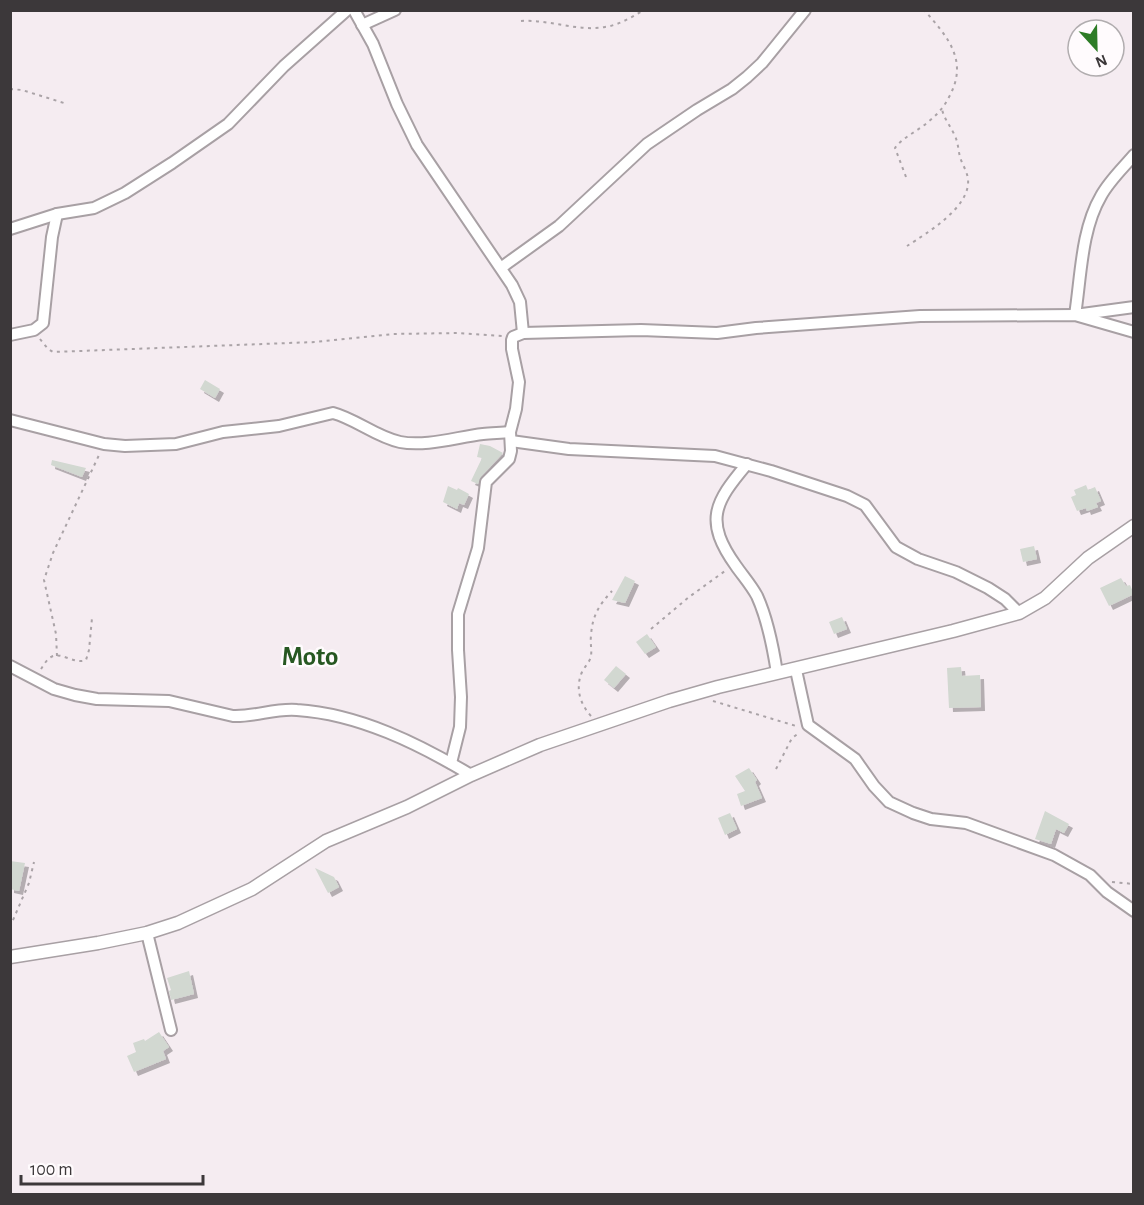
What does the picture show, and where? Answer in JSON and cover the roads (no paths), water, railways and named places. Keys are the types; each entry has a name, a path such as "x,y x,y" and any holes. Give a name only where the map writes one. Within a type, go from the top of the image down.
{"street":[{"path":"10,229 57,214 94,208 109,202 206,140 228,123 284,66 347,10"},
{"path":"354,10 374,44 397,104 417,145 502,267 520,302 518,335 512,349 519,382 509,459 486,482 476,557 458,614 460,728 451,763"},
{"path":"362,25 395,10"},
{"path":"502,267 559,226 647,144 747,77 762,63 805,10"},
{"path":"1075,315 1085,239 1092,212 1102,193 1134,155"},
{"path":"10,335 40,327 44,318 52,237 57,214"},
{"path":"518,335 641,330 717,333 920,316 1075,315 1134,307"},
{"path":"1075,315 1134,332"},
{"path":"10,420 104,444 125,446 176,444 223,432 279,426 333,413 373,433 401,442 429,442 485,433 511,436 569,449 715,456 747,464 860,501 870,510 896,547 908,555 956,572 988,588 1005,599 1019,613"},
{"path":"747,464 723,495 716,517 719,537 758,598 777,673"},
{"path":"10,957 67,949 147,933 178,923 252,889 326,841 407,807 471,775 540,746 669,701 1019,613 1045,598 1088,558 1134,526"},
{"path":"10,666 54,689 97,699 176,702 233,716 276,710 321,713 368,726 409,741 471,775"},
{"path":"796,670 806,727 855,759 881,794 897,806 931,819 977,827 1047,853 1080,868 1107,892 1134,911"},
{"path":"147,933 171,1030"}],"district":[{"name":"Moto","path":"310,656"}]}
